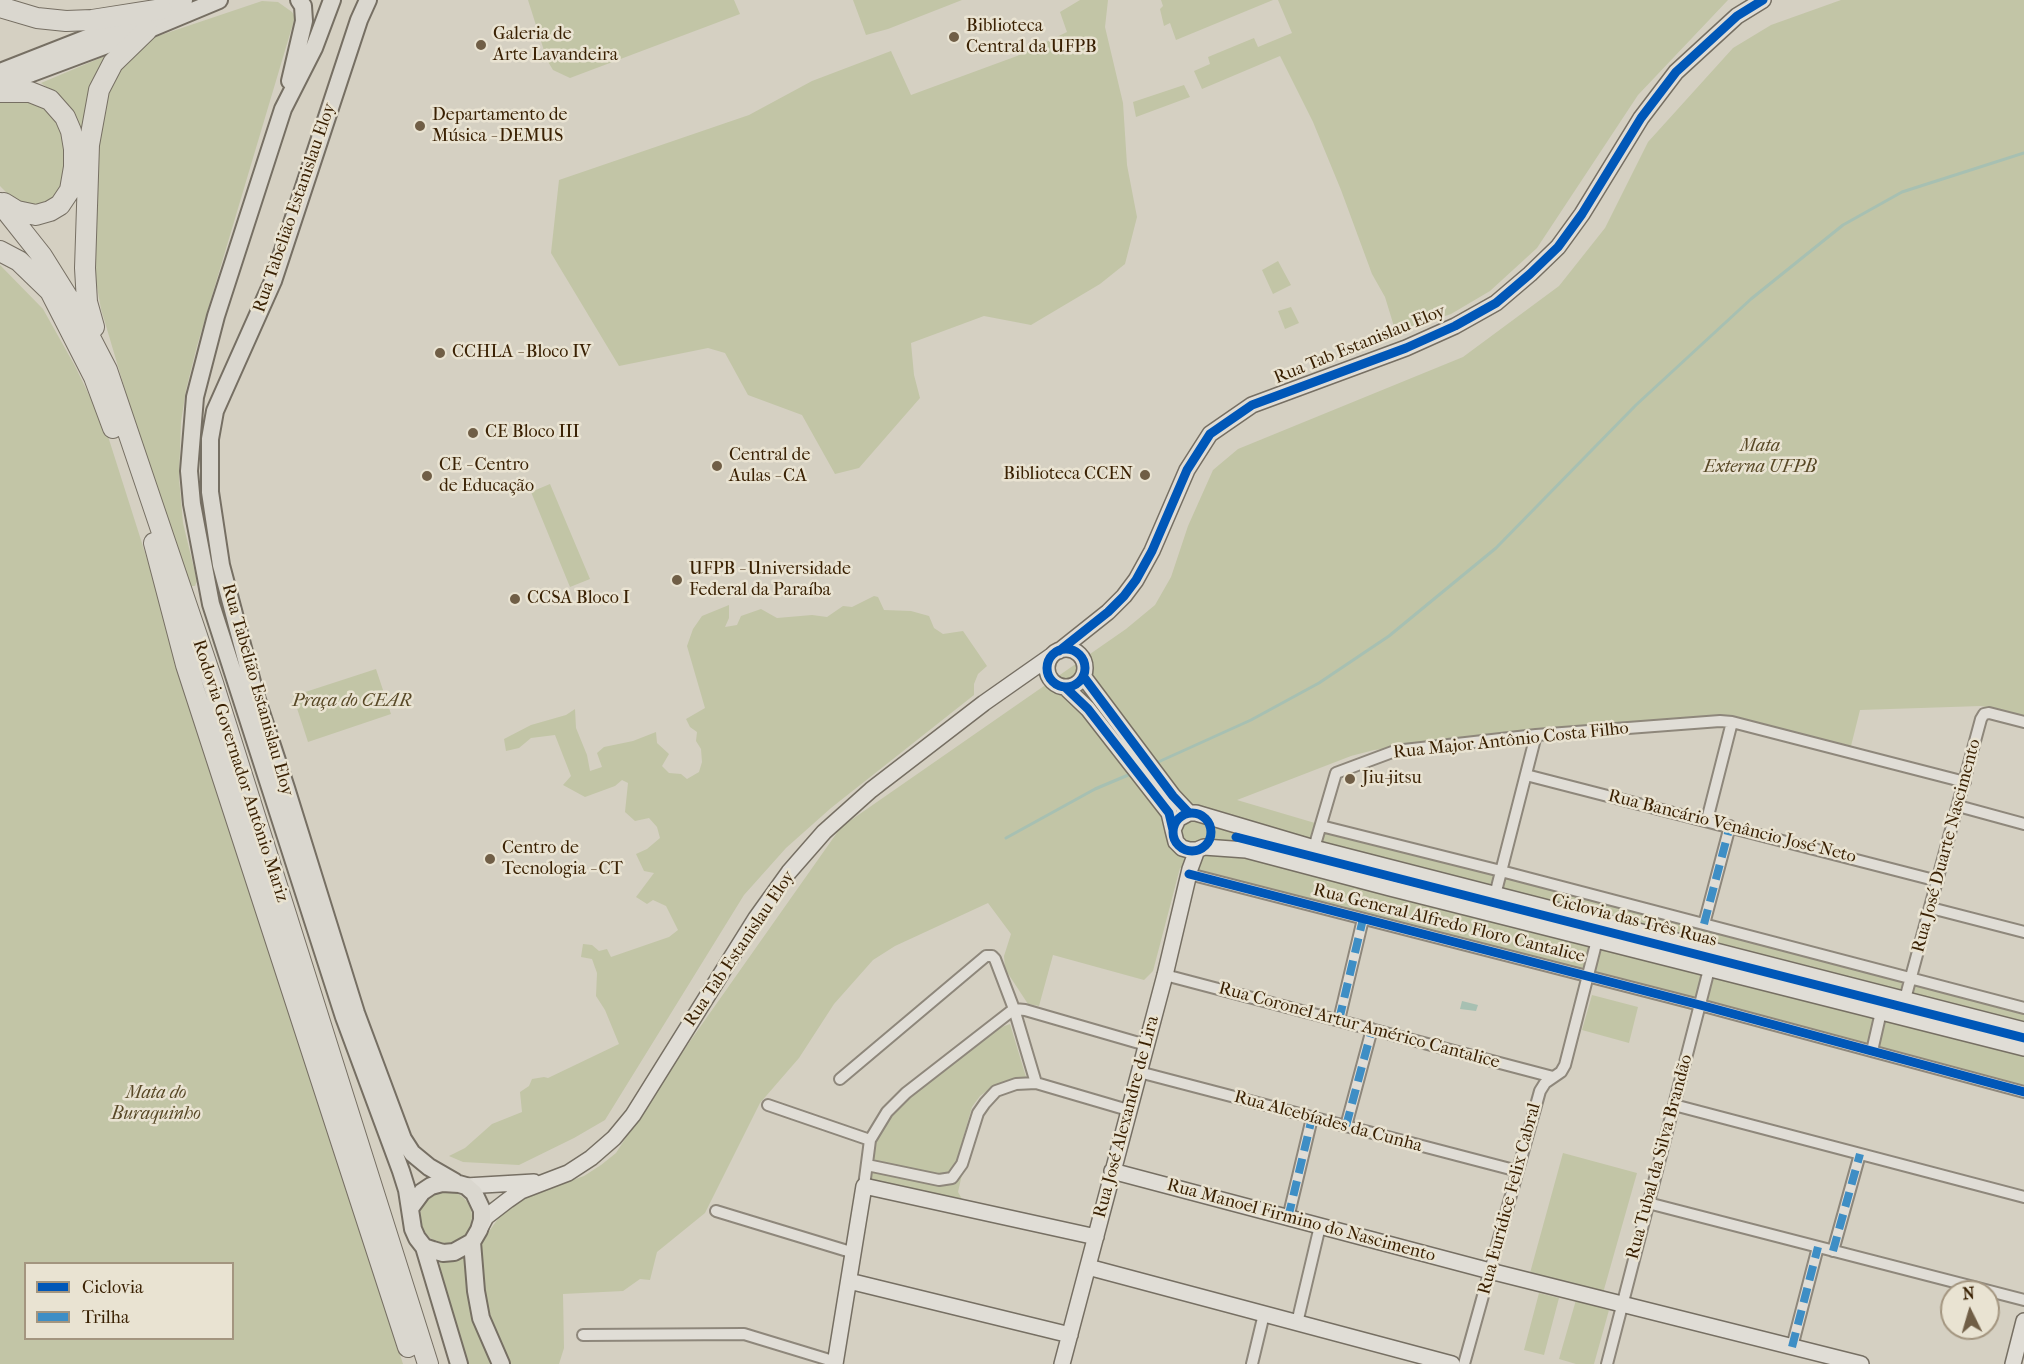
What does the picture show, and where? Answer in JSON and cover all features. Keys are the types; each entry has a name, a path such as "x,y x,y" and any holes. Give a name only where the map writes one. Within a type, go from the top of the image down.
{"highway":[{"path":"0,7 37,18 66,21 92,20 162,9"},
{"path":"107,370 87,302 85,268 89,145 99,90 113,63 147,30"},
{"path":"0,92 30,92 50,100 65,117 75,149 70,189 60,205 42,214 30,215 0,201"},
{"name":"Rodovia Governador Antônio Mariz","path":"0,201 42,256 77,312 107,370 213,683 428,1364"},
{"name":"Rodovia Governador Antônio Mariz","path":"0,220 49,290 100,394 153,539 186,665 414,1364"},
{"path":"0,250 19,261 49,290"}],"main road":[{"path":"0,72 184,0"},
{"path":"0,85 147,30 219,0"},
{"path":"283,109 303,31 303,6 299,0"},
{"name":"Rua Tabelião Estanislau Eloy","path":"332,0 314,48 283,109 216,316 195,397 189,471 192,504 211,604 344,1017 391,1142 411,1208"},
{"name":"Rua Tabelião Estanislau Eloy","path":"368,0 359,20 273,280 215,411 210,439 210,492 221,565 256,698 356,1013 403,1139 412,1153 429,1167 463,1185"},
{"path":"459,1364 424,1247 413,1229 411,1208 422,1192 441,1183 463,1185 474,1193 482,1210 475,1236 476,1291 481,1318 501,1364"},
{"path":"424,1247 443,1252 454,1252 475,1236"}],"street":[{"name":"Rua Tab Estanislau Eloy","path":"475,1236 486,1217 495,1209 522,1191 568,1173 591,1158 614,1138 633,1115 756,918 789,872 824,832 871,790 1012,682 1055,654 1108,612 1124,596 1152,551 1186,470 1210,434 1252,405 1406,348 1455,326 1496,303 1558,248 1582,214 1641,118 1676,72 1737,16 1763,0"},
{"name":"Rua Tab Estanislau Eloy","path":"1082,657 1085,644 1108,612"},
{"path":"1065,687 1076,684 1083,676 1085,667 1082,657 1074,651 1055,654 1047,665 1048,675 1055,684 1065,687 1094,704"},
{"name":"Rua Tab Estanislau Eloy","path":"1012,682 1034,675 1048,675"},
{"path":"1083,676 1094,704 1168,800 1196,814 1314,848 1495,895 2024,1029"},
{"name":"Rua José Duarte Nascimento","path":"1905,999 1981,719 1984,714 1989,713 2024,722"},
{"path":"1707,820 1732,723"},
{"name":"Rua Major Antônio Costa Filho","path":"1314,848 1336,773 1395,751 1536,735 1732,723 1965,782"},
{"path":"1495,895 1536,735"},
{"name":"Rua Bancário Venâncio José Neto","path":"1526,775 1938,881"},
{"path":"1168,800 1170,813 1186,843"},
{"path":"1958,806 2024,824"},
{"path":"1186,843 1210,837 1210,825 1196,814"},
{"path":"1190,871 1186,843 1178,819 1196,814"},
{"path":"1321,826 2024,1008"},
{"path":"1704,924 1730,826"},
{"name":"Rua General Alfredo Floro Cantalice","path":"1186,843 1246,850 1399,891 2024,1048"},
{"name":"Rua General Alfredo Floro Cantalice","path":"1190,871 1364,919 1700,1005 2024,1092"},
{"name":"Rua José Alexandre de Lira","path":"1062,1364 1165,975 1190,871"},
{"path":"1399,891 1404,871"},
{"path":"1930,908 2024,932"},
{"path":"1339,1020 1364,919"},
{"name":"Rua Eurídice Felix Cabral","path":"1464,1364 1539,1091 1545,1083 1561,1072 1565,1065 1597,940"},
{"name":"Rua Tubal da Silva Brandão","path":"1607,1364 1714,950"},
{"path":"840,1079 986,956 992,956 1014,1009 1036,1083"},
{"name":"Rua Coronel Artur Américo Cantalice","path":"1165,975 1553,1077"},
{"path":"583,1335 744,1334 835,1363 870,1140 887,1112 906,1093 1014,1009 1025,1010 1146,1045"},
{"path":"1872,1051 1881,1012"},
{"path":"1346,1126 1372,1029"},
{"name":"Rua Alcebíades da Cunha","path":"1139,1072 1518,1171"},
{"path":"867,1165 939,1180 952,1178 962,1164 978,1113 990,1096 1005,1087 1016,1084 1036,1083 1128,1110"},
{"path":"768,1106 870,1140"},
{"path":"1674,1106 2024,1197"},
{"path":"1288,1218 1312,1118"},
{"path":"1833,1251 1860,1154"},
{"name":"Rua Manoel Firmino do Nascimento","path":"1112,1172 1490,1271 1861,1364"},
{"name":"Rua Tab Estanislau Eloy","path":"463,1185 543,1181"},
{"path":"864,1186 1096,1237"},
{"path":"1648,1203 2024,1300"},
{"path":"716,1211 854,1253"},
{"path":"1297,1323 1320,1226"},
{"path":"1792,1347 1818,1247"},
{"path":"1088,1267 1452,1364"},
{"path":"849,1281 1070,1335"},
{"path":"1252,1364 1264,1314"},
{"path":"2013,1364 2023,1330"}],"green space":[{"path":"528,0 734,0 740,14 570,78 553,70 547,60"},
{"path":"853,0 962,0 888,29 866,35"},
{"path":"1080,0 1108,0 1105,27 1123,103 1127,165 1137,217 1125,264 1100,284 1031,325 984,316 911,343 914,375 920,398 859,468 835,474 802,415 748,395 725,353 708,348 619,366 551,253 559,180 749,115 812,81 891,51 911,95 1017,56 1067,32 1060,12"},
{"path":"1161,0 1273,0 1176,40 1170,23 1164,26 1160,9 1163,6"},
{"path":"1278,0 1728,0 1638,95 1537,248 1490,291 1451,314 1396,333 1385,297 1372,274 1313,122 1280,56 1202,89 1194,71 1210,64 1208,57 1254,38 1258,47 1292,33"},
{"name":"Mata Externa UFPB","path":"1841,0 2024,0 2024,716 1981,706 1860,710 1850,750 1727,719 1520,733 1374,750 1351,756 1237,800 1315,823 2024,1002 2024,1096 1357,923 1180,868 1153,971 1144,980 1053,955 1039,1006 1028,1004 1005,969 1004,956 1011,934 988,903 895,946 873,960 834,1004 799,1058 760,1103 705,1213 657,1252 650,1280 640,1279 623,1291 563,1294 564,1348 559,1364 508,1364 484,1304 480,1244 500,1216 523,1197 584,1176 616,1153 662,1081 841,827 1126,629 1155,605 1171,577 1188,526 1213,470 1238,449 1463,357 1559,286 1605,228 1648,142 1733,48 1771,25"},
{"path":"262,1 278,2 295,17 186,390 181,422 179,478 183,523 197,581 195,586 189,586 155,491 101,309 93,265 93,160 109,88 131,51 152,38"},
{"path":"105,56 109,58 85,152 79,125 73,111 63,99 41,83"},
{"path":"1184,85 1190,97 1136,117 1133,102"},
{"path":"15,97 50,109 69,143 67,190 36,210 15,201 0,186 0,98"},
{"path":"1278,261 1291,285 1273,294 1262,270"},
{"name":"Mata do Buraquinho","path":"0,265 43,309 75,366 106,430 403,1364 0,1364"},
{"path":"1291,307 1299,323 1285,329 1278,311"},
{"path":"550,484 590,579 570,587 531,492"},
{"path":"874,596 878,597 884,610 911,611 929,616 934,628 943,634 963,631 987,666 978,674 974,684 974,695 831,808 786,848 744,895 605,1120 519,1165 463,1162 449,1156 465,1148 492,1124 522,1112 520,1092 529,1086 532,1079 548,1078 619,1044 605,1010 596,996 597,973 592,959 581,957 583,944 592,945 599,951 607,949 611,957 669,937 678,930 666,906 653,900 647,904 636,897 654,873 644,871 636,854 647,849 660,838 657,827 649,818 635,821 625,812 628,783 622,780 615,786 585,797 563,785 571,776 555,735 531,738 519,748 506,751 504,739 531,725 566,715 575,709 576,728 587,755 590,771 602,767 597,753 604,747 633,741 656,732 657,743 669,754 662,766 669,773 681,774 687,779 699,772 702,762 701,749 696,741 697,732 690,727 686,719 705,708 687,646 693,629 702,616 729,605 729,618 725,627 737,625 741,616 761,609 777,618 812,615 827,617 843,606 852,607"},
{"name":"Praça do CEAR","path":"376,669 391,714 308,742 293,696"},
{"path":"1592,995 1638,1007 1629,1043 1582,1030"},
{"path":"1010,1024 1026,1077 991,1088 980,1096 972,1107 954,1170 947,1177 872,1162 873,1149 880,1131 910,1095 999,1028"},
{"path":"1563,1153 1637,1173 1603,1293 1530,1273"},
{"path":"963,1170 958,1192 966,1206 870,1182 869,1176 875,1171 942,1186 949,1184"},
{"path":"446,1191 456,1193 464,1199 470,1207 472,1217 470,1227 464,1235 456,1241 446,1243 436,1241 428,1235 422,1227 420,1217 422,1207 428,1199 436,1193"},
{"path":"466,1256 490,1364 468,1364 446,1299 439,1260"},
{"path":"1539,1293 1559,1298 1544,1355 1524,1350"},
{"path":"1576,1300 1609,1310 1594,1364 1576,1364 1559,1359"}],"shaded area":[{"path":"1462,1001 1478,1005 1476,1011 1460,1009"}],"waterway":[{"path":"1156,763 1251,720 1319,683 1389,636 1496,548 1636,405 1751,299 1843,225 1902,192 2024,153"},
{"path":"1006,838 1095,789 1133,773"}],"marked path":[{"path":"1704,924 1730,826"},
{"path":"1339,1020 1363,919"},
{"path":"1346,1126 1372,1029"},
{"path":"1288,1218 1312,1118"},
{"path":"1833,1251 1860,1154"},
{"path":"1792,1347 1818,1247"}],"cycle path":[{"path":"1059,651 1108,612 1136,580 1152,551 1187,470 1210,434 1252,405 1406,348 1455,326 1496,303 1558,247 1582,214 1641,118 1676,72 1737,16 1763,0"},
{"path":"1066,649 1079,655 1085,668 1079,681 1066,687 1053,681 1047,668 1053,655 1066,649"},
{"path":"1083,676 1173,796 1189,813"},
{"path":"1065,687 1088,709 1169,813 1173,830"},
{"path":"1192,813 1205,819 1211,832 1205,845 1192,851 1179,845 1173,832 1179,819 1192,813"},
{"name":"Ciclovia das Três Ruas","path":"1236,837 2024,1038"},
{"path":"1189,874 1700,1005 2024,1092"}],"place":[{"name":"Biblioteca Central da UFPB","path":"954,37"},
{"name":"Galeria de Arte Lavandeira","path":"481,45"},
{"name":"Departamento de Música - DEMUS","path":"420,126"},
{"name":"CCHLA - Bloco IV","path":"440,353"},
{"name":"CE Bloco III","path":"473,433"},
{"name":"Central de Aulas - CA","path":"717,466"},
{"name":"Biblioteca CCEN","path":"1145,475"},
{"name":"CE - Centro de Educação","path":"427,476"},
{"name":"UFPB - Universidade Federal da Paraíba","path":"677,580"},
{"name":"CCSA Bloco I","path":"515,599"},
{"name":"Jiu-jitsu","path":"1350,779"},
{"name":"Centro de Tecnologia - CT","path":"490,859"}]}
